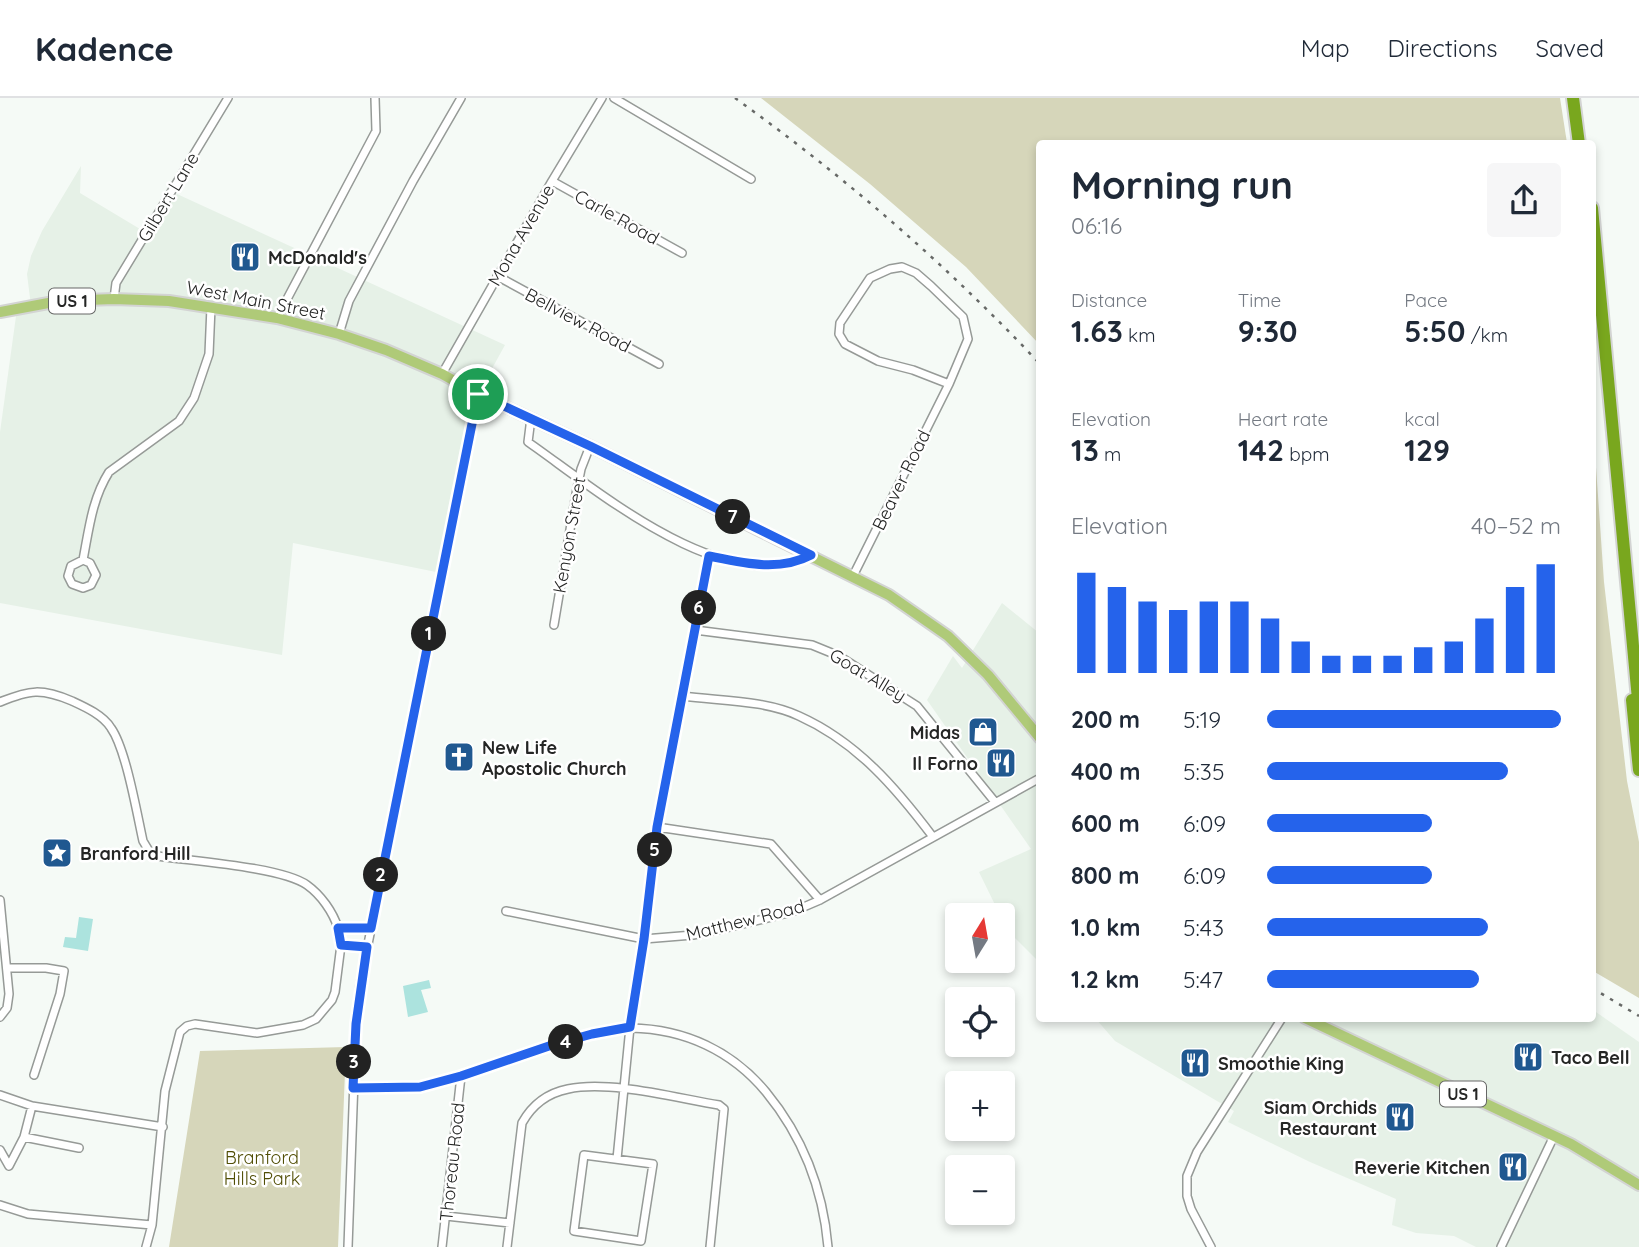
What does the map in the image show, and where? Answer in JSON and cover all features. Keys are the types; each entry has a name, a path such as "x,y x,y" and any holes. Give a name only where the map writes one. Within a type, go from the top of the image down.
{"highway":[{"path":"1573,98 1578,140"},
{"path":"1581,98 1586,140"},
{"path":"1596,251 1639,710"},
{"path":"1596,324 1639,770"}],"main road":[{"name":"West Main Street","path":"0,312 59,301 169,301 277,318 339,334 386,351 442,374 478,394 590,446 903,603 948,636 988,675 1036,733"},
{"name":"US 1","path":"1313,1022 1554,1136 1639,1185"}],"street":[{"name":"Gilbert Lane","path":"114,299 116,283 229,98"},
{"path":"277,318 376,131 375,98"},
{"path":"339,334 349,301 461,98"},
{"name":"Mona Avenue","path":"442,374 602,98"},
{"path":"614,98 751,179"},
{"name":"Carle Road","path":"552,181 682,253"},
{"name":"Beaver Road","path":"853,576 949,384 968,339 963,317 916,273 902,267 890,268 870,278 840,323 839,334 845,344 878,361 913,370 949,384"},
{"name":"Bellview Road","path":"497,276 659,364"},
{"path":"83,560 93,507 110,472 179,421 194,398 209,354 211,307"},
{"path":"348,1247 356,1024 367,947 478,394"},
{"path":"531,418 528,442 656,530 709,556 753,565 794,564 811,555"},
{"name":"Kenyon Street","path":"554,625 579,478 590,446"},
{"path":"617,1159 630,1027 644,939 657,827 709,556"},
{"path":"83,560 94,568 96,575 91,585 83,588 72,584 68,576 71,566 83,560"},
{"name":"Goat Alley","path":"695,630 812,645 839,656 916,706 995,802"},
{"path":"0,702 23,693 52,692 99,716 111,726 116,736 143,841 149,851 158,856 235,866 293,878 306,884 322,900 335,917 338,928 341,945 332,1000 316,1019 303,1025 257,1033 195,1024 180,1032 165,1091 152,1225 146,1247"},
{"path":"683,696 771,707 799,715 876,768 898,791 933,837"},
{"name":"Matthew Road","path":"506,911 644,939 693,935 792,912 820,900 1036,780"},
{"path":"657,827 771,844 820,900"},
{"path":"0,900 8,1002 0,1017"},
{"path":"338,928 371,928"},
{"path":"341,945 367,947"},
{"path":"7,968 64,971 60,994 34,1075"},
{"path":"1211,1247 1191,1209 1187,1196 1187,1176 1197,1152 1279,1022"},
{"path":"353,1088 420,1087 549,1046 630,1027 689,1037 712,1047 753,1077 786,1120 814,1174 824,1212 828,1247"},
{"name":"Thoreau Road","path":"442,1247 461,1076"},
{"path":"507,1247 522,1123 530,1109 547,1097 567,1089 589,1087 719,1105 724,1109 710,1247"},
{"path":"0,1095 32,1106 163,1127"},
{"path":"0,1150 9,1166 24,1137 32,1106"},
{"path":"1501,1247 1554,1136"},
{"path":"24,1137 79,1149"},
{"path":"584,1155 617,1159 653,1164 641,1241 574,1231 584,1155"},
{"path":"0,1205 28,1214 152,1225"},
{"path":"446,1216 510,1223"}],"shaded area":[{"path":"81,166 80,193 150,235 177,194 505,345 478,394 441,573 293,543 282,655 0,603 0,432 17,309 31,306 27,274 31,256 42,231"},
{"path":"1002,603 1036,631 1036,959 1015,938 1015,903 994,903 979,872 1031,849 927,700 953,656 962,668"},
{"path":"1596,1012 1639,1042 1639,1247 1476,1247 1454,1236 1416,1233 1392,1225 1396,1199 1310,1162 1228,1122 1234,1111 1115,1041 1099,1022 1596,1022"}],"green space":[{"path":"761,98 1560,98 1567,140 1036,140 1036,341 966,267 870,184"},
{"path":"1596,467 1604,582 1627,781 1639,842 1639,998 1596,973"},
{"name":"Branford Hills Park","path":"346,1047 338,1247 169,1247 200,1051"}],"water":[{"path":"79,917 93,919 88,951 63,947 65,937 76,938"},
{"path":"429,980 431,988 421,990 428,1012 408,1017 403,986"}],"railway":[{"path":"735,98 816,159 932,257 1036,360"},
{"path":"1596,990 1639,1016"}],"place":[{"name":"McDonald's","path":"245,257"},
{"name":"Midas","path":"983,732"},
{"name":"New Life Apostolic Church","path":"459,757"},
{"name":"Il Forno","path":"1001,763"},
{"name":"Branford Hill","path":"57,853"},
{"name":"Taco Bell","path":"1528,1057"},
{"name":"Smoothie King","path":"1195,1063"},
{"name":"Siam Orchids Restaurant","path":"1400,1117"},
{"name":"Reverie Kitchen","path":"1513,1167"}],"route":[{"path":"478,394 811,555 794,564 753,565 709,556 657,827 644,939 630,1027 549,1046 420,1087 353,1088 356,1024 367,947 341,945 338,928 371,928 478,394"}]}
